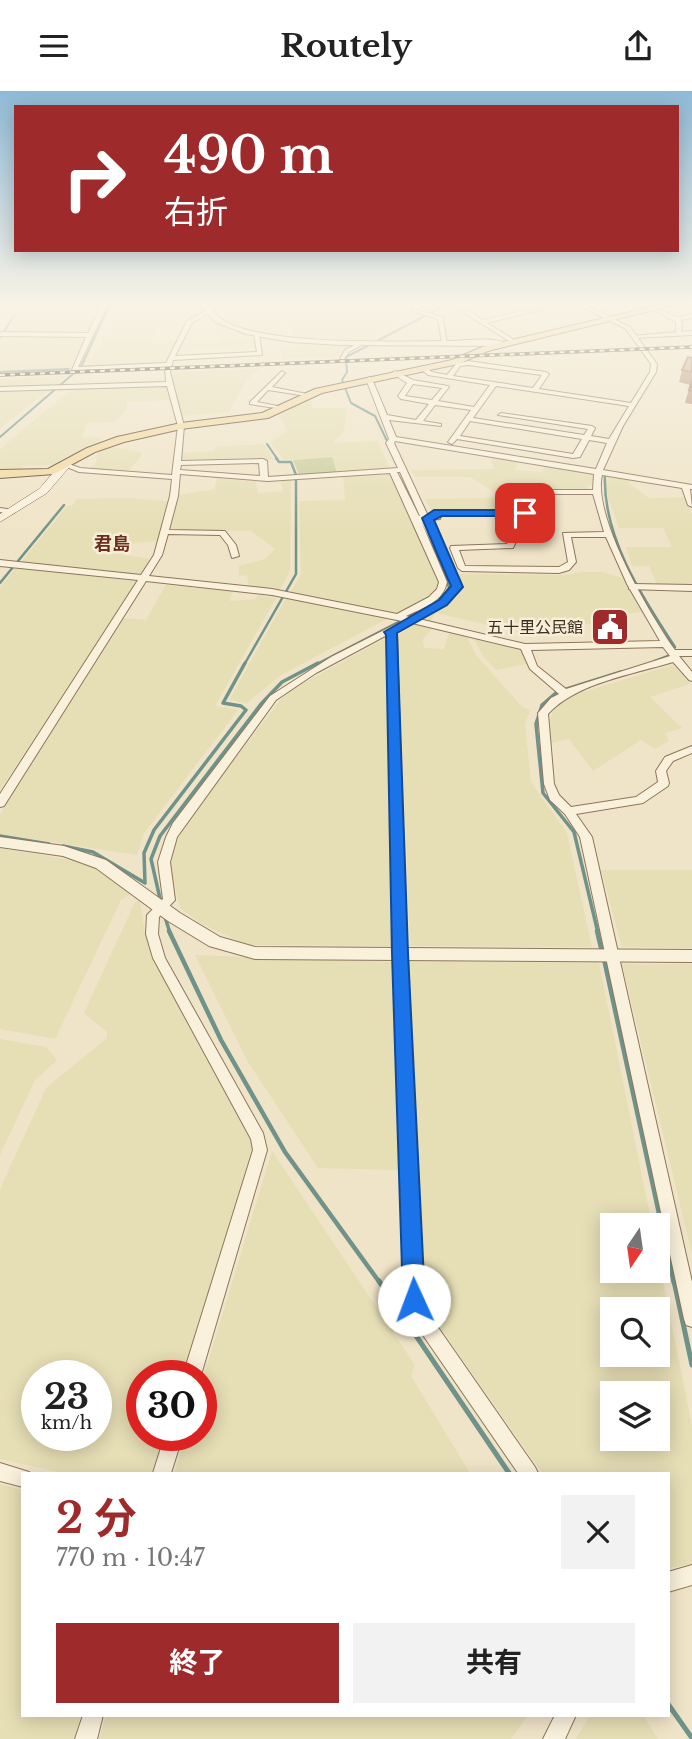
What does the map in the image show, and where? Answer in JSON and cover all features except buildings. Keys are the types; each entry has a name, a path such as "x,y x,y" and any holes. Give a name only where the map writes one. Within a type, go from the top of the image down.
{"main road":[{"path":"0,474 41,474 121,439 181,426 253,418 281,408 304,395 369,379"},
{"path":"0,519 6,511 43,491 66,465"}],"street":[{"path":"0,803 158,555 174,496 181,426 169,379"},
{"path":"276,379 252,403 281,408"},
{"path":"197,1360 260,1150 258,1138 159,958 152,934 152,915 169,900 163,864 164,848 177,826 273,698 317,670 443,603 457,587 428,518 390,443 393,439 369,379"},
{"path":"406,379 446,387 419,421"},
{"path":"461,379 634,405"},
{"path":"535,390 543,379"},
{"path":"649,379 599,472 596,492 610,534 633,587 671,652 692,678"},
{"path":"411,382 401,396 403,398 476,409"},
{"path":"0,389 170,384"},
{"path":"448,448 494,384"},
{"path":"267,388 304,395"},
{"path":"456,437 573,456 577,455 592,428 501,415"},
{"path":"384,417 439,425"},
{"path":"468,419 614,442"},
{"path":"393,439 689,486 692,505"},
{"path":"177,471 263,461 264,479"},
{"path":"66,465 79,470 177,471 264,479 405,469"},
{"path":"393,470 443,582 443,589 434,598 398,617"},
{"path":"416,519 437,517 438,513 530,512 531,495 537,492 596,492"},
{"path":"505,513 514,537 510,546 454,548 462,568 559,570 572,562 566,535 610,534"},
{"path":"164,532 222,533 232,545 235,556"},
{"path":"0,563 272,592 398,617 525,647 692,653"},
{"path":"633,587 692,588"},
{"path":"390,632 414,1300 422,1319 528,1472"},
{"path":"525,647 533,667 564,693"},
{"path":"671,652 564,693 543,713 542,730 549,784 554,797 569,811 586,837 692,1319"},
{"path":"569,811 639,800 664,783 660,771 669,759 691,750"},
{"path":"0,842 64,851 101,864 160,907 215,942 255,953 692,956"},
{"path":"162,1472 169,1451"},
{"path":"0,1472 21,1477"},
{"path":"670,1582 692,1576"},
{"path":"86,1739 92,1717"},
{"path":"554,1739 565,1717"}],"shaded area":[{"path":"0,379 62,379 55,386 0,388"},
{"path":"173,379 248,379 229,412 181,416"},
{"path":"167,386 170,400 127,402 127,409 114,422 87,423 82,438 99,437 101,441 60,465 22,466 19,472 0,472 0,449 74,387"},
{"path":"50,389 0,428 0,391"},
{"path":"309,397 313,408 347,408 344,431 332,443 378,441 390,469 337,473 332,457 284,460 271,444 288,430 278,414"},
{"path":"264,444 273,459 182,461 183,453 215,451 215,447"},
{"path":"107,447 142,452 127,472 89,469 96,463 98,450"},
{"path":"490,456 519,461 515,470 542,472 546,465 593,474 592,485 588,485 588,491 532,490 527,495 526,510 431,510 425,499 504,498 470,477 416,477 410,470 494,469"},
{"path":"391,472 436,573 440,584 438,590 432,596 395,615 289,594 301,574 299,501 345,500 343,476"},
{"path":"609,475 628,479 630,484 649,498 685,497 692,514 692,584 657,584 649,566 632,566 626,547 672,547 663,528 619,528 605,485"},
{"path":"217,478 256,482 258,493 283,491 281,481 291,481 290,571 279,591 249,587 247,575 239,576 239,566 265,559 275,549 251,531 170,529 178,495 214,489"},
{"path":"128,498 168,501 157,541 133,543 125,555 150,559 140,577 21,562 67,506 73,505 76,499"},
{"path":"16,568 137,581 0,790 0,588"},
{"path":"602,572 623,578 642,612 590,618 591,624 497,627 436,613 430,622 419,619 448,605 458,595 461,584 457,574 567,575"},
{"path":"166,585 232,591 230,601 255,599 258,595 276,598 215,706 238,710 144,833 137,855 0,834 0,815 3,809 124,618 146,620"},
{"path":"286,598 387,619 281,675 247,703 229,700"},
{"path":"415,624 433,628 423,639 424,648 444,649 449,633 467,637 476,655 522,707 530,710 525,724 531,782 567,833 592,947 410,946 398,635"},
{"path":"386,638 393,946 253,945 200,923 180,908 173,880 170,860 173,845 181,829 281,699 296,687"},
{"path":"474,639 521,649 526,664 496,670 483,656"},
{"path":"673,665 690,684 650,697 682,728 665,733 669,741 655,749 641,740 593,771 569,739 551,743 548,730 556,704 569,696"},
{"path":"0,848 72,860 94,868 131,894 121,900 55,1039 0,1029"},
{"path":"601,870 692,870 692,948 622,947"},
{"path":"140,900 145,934 160,971 248,1133 253,1151 189,1360 126,1360 126,1451 161,1451 154,1472 58,1472 0,1459 0,1189 46,1088 107,1038 107,1032 84,1013 135,902"},
{"path":"195,955 394,962 400,1170 318,1168 248,1062"},
{"path":"408,961 599,963 650,1213 600,1213 600,1283 663,1283 666,1297 600,1297 600,1367 670,1367 670,1316 692,1426 692,1564 670,1568 670,1472 541,1472 432,1316 426,1300"},
{"path":"622,964 692,964 692,1254"},
{"path":"0,1039 46,1047 57,1060 35,1080 0,1155"},
{"path":"272,1151 415,1365 411,1376 469,1472 174,1472 181,1451 217,1451 217,1360 209,1360"},
{"path":"0,1484 21,1489 21,1717 80,1717 74,1739 0,1739"},
{"path":"105,1717 527,1717 511,1739 99,1739"},
{"path":"589,1717 644,1717 658,1739 576,1739"}],"green space":[{"path":"332,457 337,473 299,475 293,460"}],"waterway":[{"path":"0,437 67,379"},
{"path":"343,379 351,403 375,416 389,445"},
{"path":"267,444 278,460"},
{"path":"244,665 296,574 296,475 291,462 279,462 276,458"},
{"path":"605,474 606,497 617,543 638,587 675,647 668,656 655,661"},
{"path":"0,583 64,505"},
{"path":"315,665 441,600 449,588 441,561"},
{"path":"63,846 93,852 145,883 144,853 154,830 246,710 241,706 223,703 245,663"},
{"path":"161,903 151,859 160,836 261,704 282,682 318,663"},
{"path":"598,933 574,832 543,793 536,724 542,705 557,692 621,672"},
{"path":"0,836 49,844"},
{"path":"165,917 170,933"},
{"path":"169,931 221,1040 285,1152 380,1283"},
{"path":"597,931 602,952"},
{"path":"604,959 674,1283"},
{"path":"379,1281 508,1472"},
{"path":"674,1281 692,1365"},
{"path":"670,1707 692,1738"}],"place":[{"name":"五十里公民館","path":"610,627"}],"district":[{"name":"君島","path":"112,544"}],"route":[{"path":"414,1300 390,632 443,603 457,587 428,518 437,517 438,513 525,513"}]}
